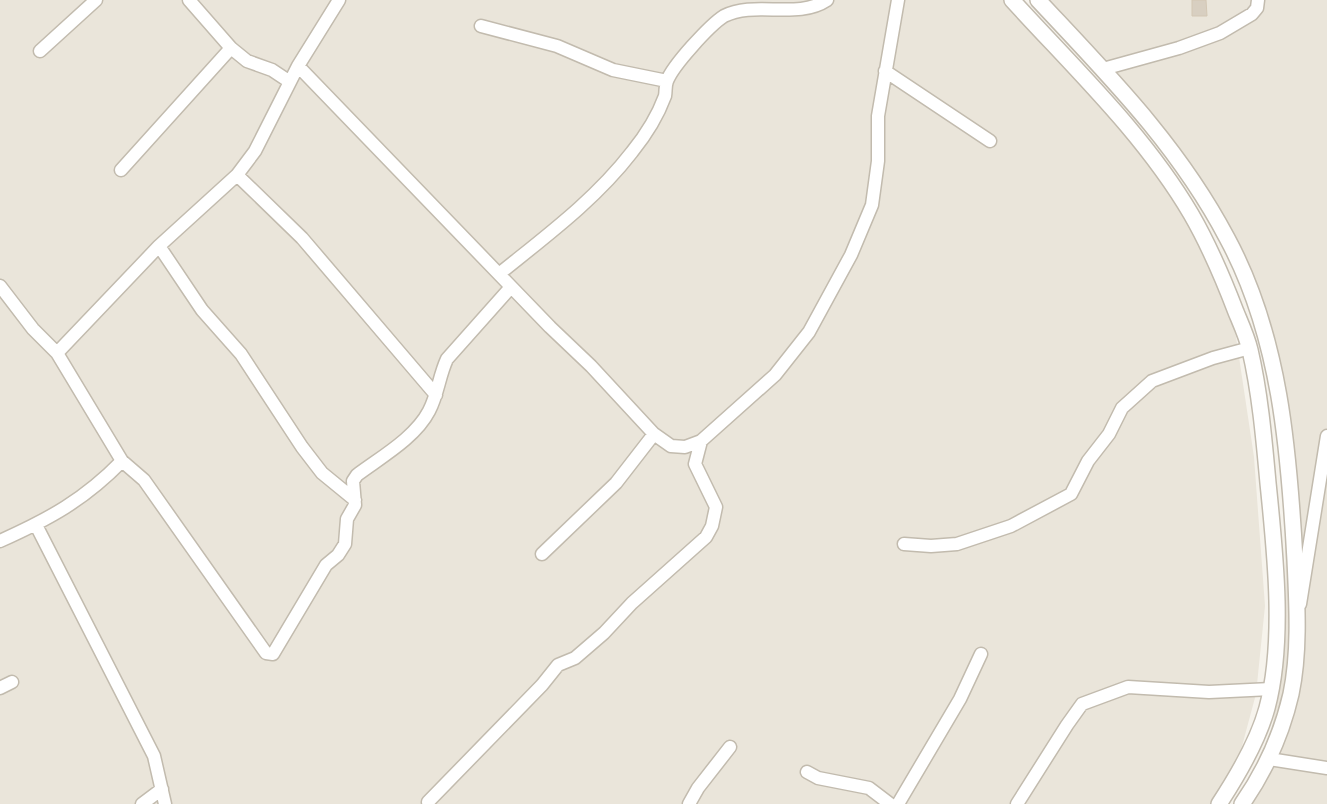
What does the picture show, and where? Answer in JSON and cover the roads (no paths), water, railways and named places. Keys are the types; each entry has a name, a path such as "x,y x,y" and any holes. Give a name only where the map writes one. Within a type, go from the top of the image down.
{"street":[{"path":"40,51 96,0"},
{"path":"189,0 231,48 247,61 272,70 290,82"},
{"path":"57,353 160,246 237,175 255,151 298,66 339,0"},
{"path":"499,274 596,194 633,151 658,112 665,95 667,81 696,42 724,17 736,11 790,10 821,4 827,0"},
{"path":"298,66 511,287 591,366 654,434 671,446 685,447 701,441 781,367 809,332 851,255 872,205 878,161 878,116 898,0"},
{"path":"1012,0 1086,80 1152,157 1191,213 1224,280 1250,348 1259,402 1274,536 1276,627 1272,689 1259,729 1233,783 1219,804"},
{"path":"1038,0 1103,69 1167,143 1207,202 1244,272 1269,343 1280,401 1285,450 1293,535 1296,627 1291,693 1269,759 1242,804"},
{"path":"1103,69 1179,48 1220,33 1252,14 1257,8 1258,0"},
{"path":"481,26 557,46 613,70 667,81"},
{"path":"121,170 231,48"},
{"path":"885,71 990,142"},
{"path":"1152,157 1167,143"},
{"path":"237,175 302,238 436,395"},
{"path":"160,246 202,310 241,354 302,447 322,473 355,500"},
{"path":"0,286 33,329 57,353 122,461 144,480 261,646 270,655 276,651 296,612 326,565 338,555 345,544 347,519 354,509 353,482 357,475 402,441 429,412 436,395 441,372 447,359 511,287"},
{"path":"904,544 931,546 957,544 1011,526 1071,494 1088,461 1109,434 1122,408 1152,381 1213,358 1250,348"},
{"path":"542,554 616,483 654,434"},
{"path":"1296,627 1306,578 1327,436"},
{"path":"428,802 535,692 558,665 575,658 604,633 632,603 706,537 712,526 716,507 695,464 701,441"},
{"path":"0,541 36,525 81,499 122,461"},
{"path":"36,525 154,756 165,804"},
{"path":"898,804 960,699 981,654"},
{"path":"0,688 12,682"},
{"path":"1017,804 1066,725 1082,704 1128,687 1209,692 1272,689"},
{"path":"689,804 698,788 730,747"},
{"path":"1269,759 1327,768"},
{"path":"807,772 818,778 869,788 890,804"},
{"path":"142,804 162,789"}]}
